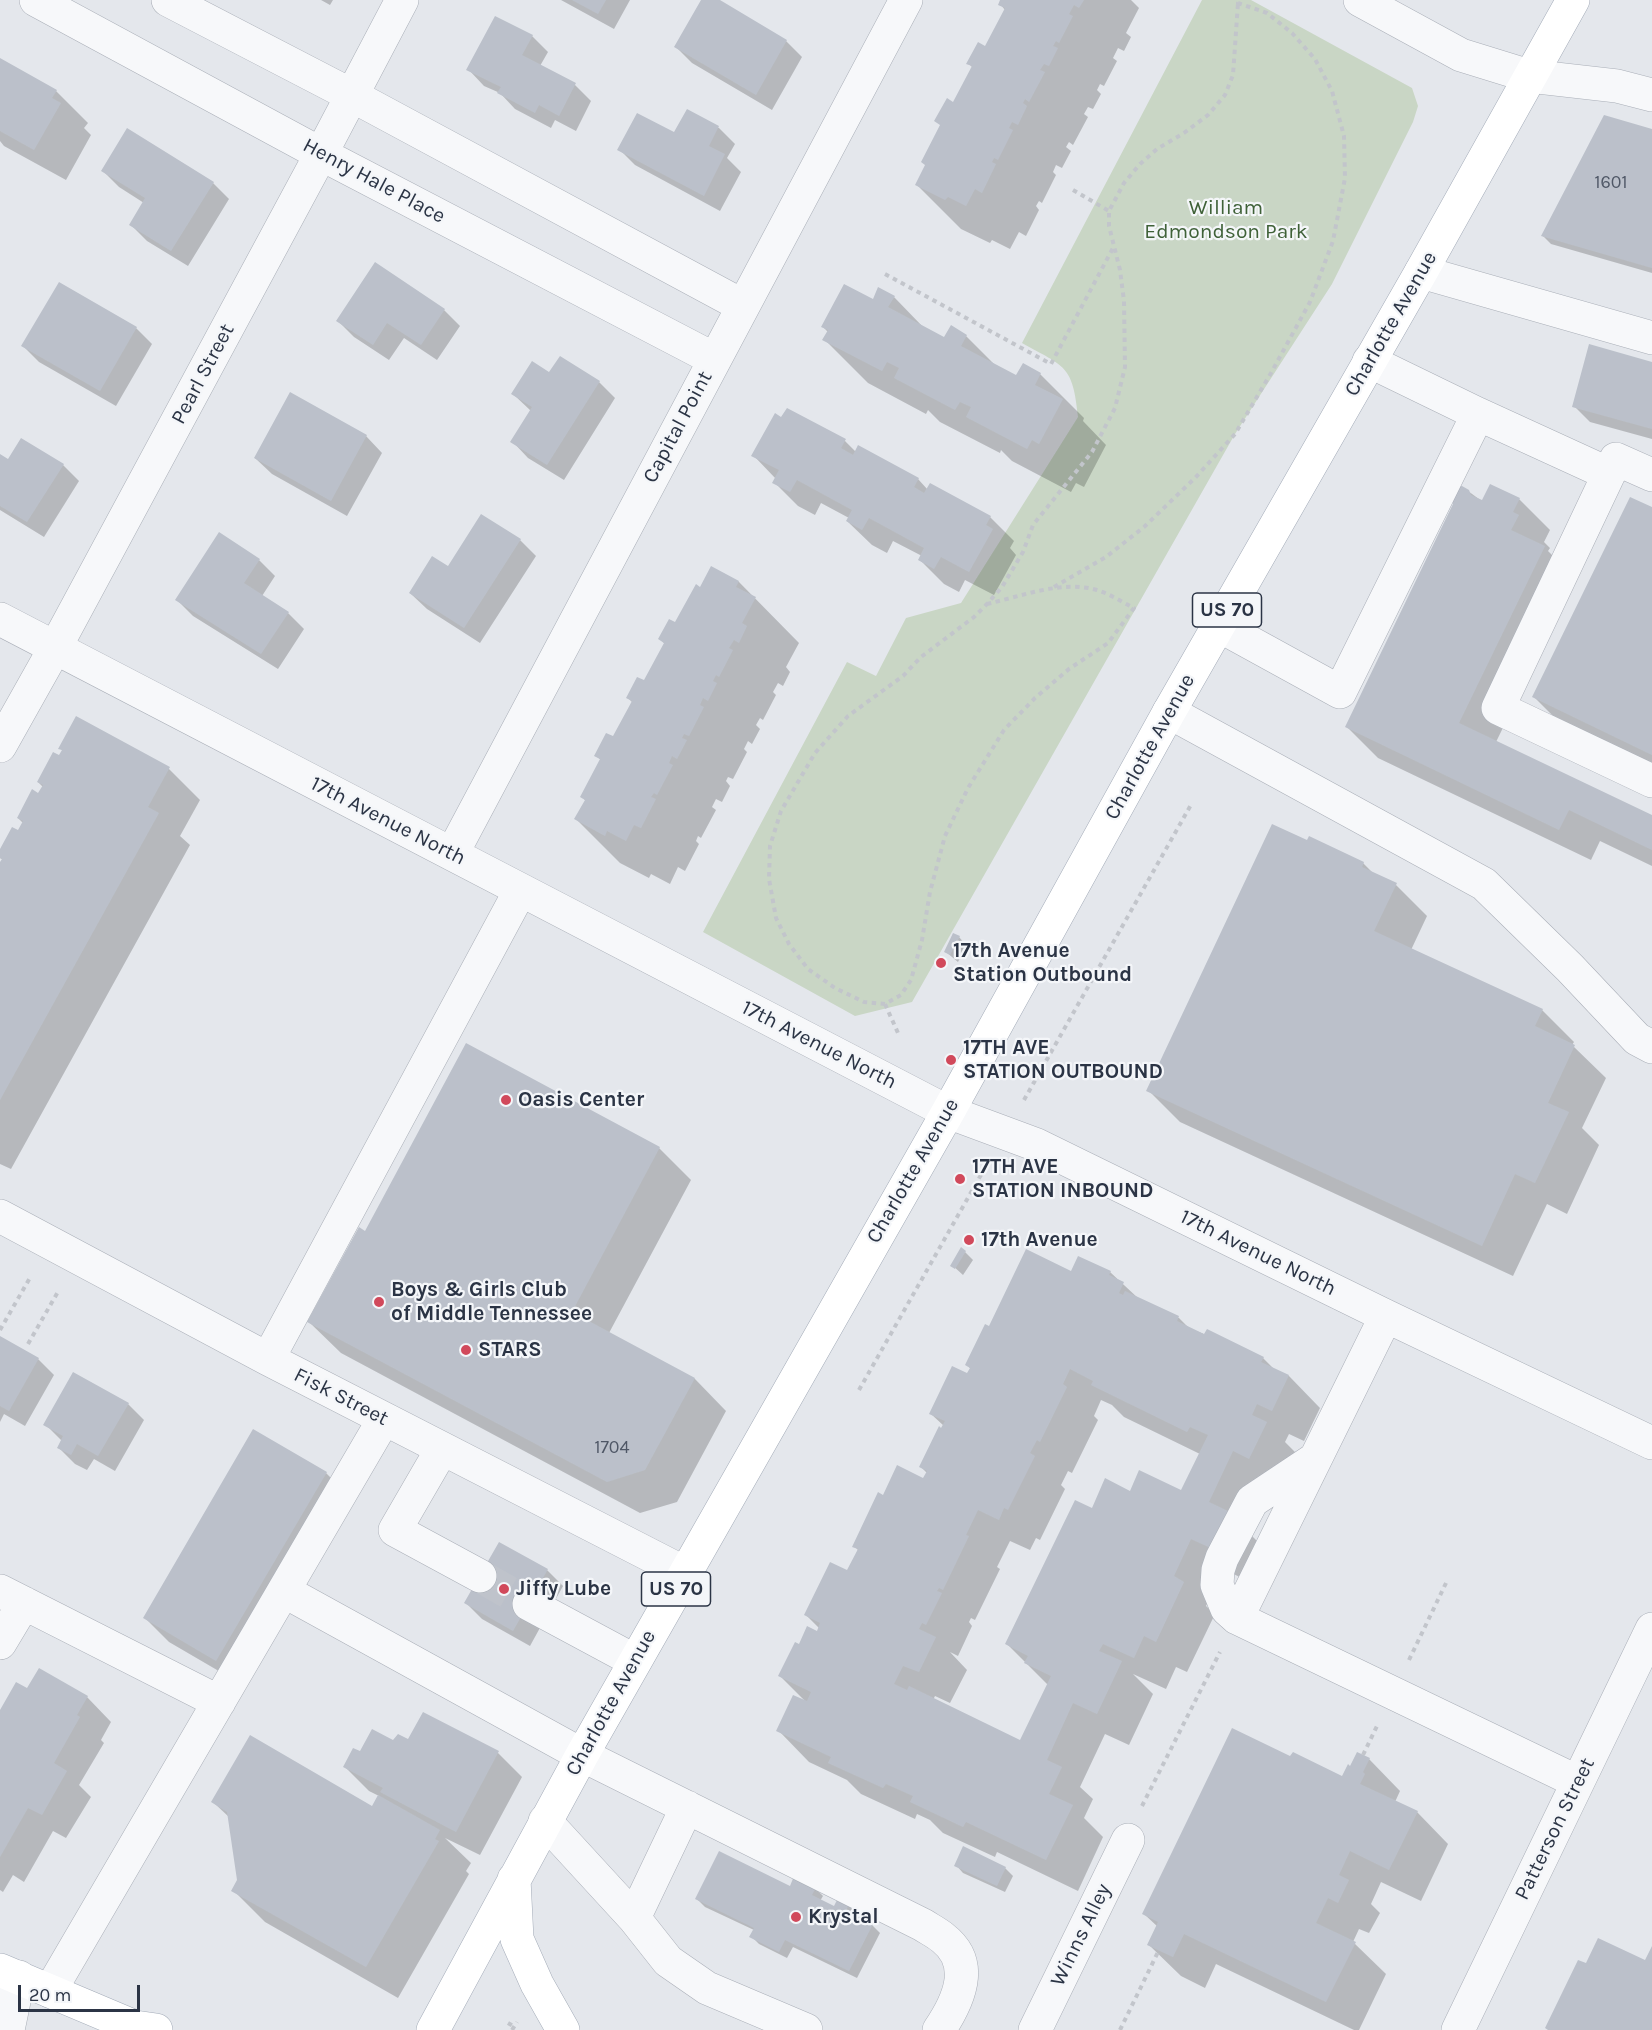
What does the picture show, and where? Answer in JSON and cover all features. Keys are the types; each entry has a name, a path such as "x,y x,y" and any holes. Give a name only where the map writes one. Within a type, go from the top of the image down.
{"main road":[{"name":"Charlotte Avenue","path":"433,2030 582,1755 948,1112 1169,712 1421,272 1573,0"},
{"path":"514,1877 517,1939 537,1984 563,2030"},
{"path":"9,1973 143,2029"}],"street":[{"name":"Henry Hale Place","path":"36,0 321,154 714,359"},
{"path":"168,0 351,95 742,306"},
{"name":"Pearl Street","path":"0,746 55,648 402,0"},
{"name":"Capital Point","path":"452,854 906,0"},
{"path":"1360,0 1461,55 1529,76 1617,86 1652,94"},
{"path":"1421,272 1652,338"},
{"path":"1369,362 1609,474"},
{"path":"1218,625 1340,692 1478,414"},
{"path":"1652,475 1616,459 1498,708 1652,781"},
{"name":"17th Avenue North","path":"0,619 948,1112 1037,1145 1652,1443"},
{"path":"1169,712 1484,884 1570,968 1637,1039 1652,1047"},
{"path":"268,1359 520,891"},
{"name":"Fisk Street","path":"0,1216 268,1359 685,1573"},
{"path":"1386,1316 1237,1618 1578,1782"},
{"path":"50,1991 384,1419"},
{"path":"442,1449 395,1530 480,1576"},
{"path":"284,1591 582,1755 923,1925 944,1939 954,1952 961,1967 961,1985 954,2005 939,2030"},
{"path":"0,1643 12,1597 219,1702"},
{"path":"529,1604 635,1661"},
{"name":"Patterson Street","path":"1458,2030 1652,1629"},
{"path":"634,1918 687,1807"},
{"path":"545,1821 634,1918 668,1961 707,1988 806,2030"},
{"name":"Winns Alley","path":"1035,2030 1128,1840"},
{"path":"8,2030 9,1973"}],"path":[{"path":"987,604 1051,589 1079,587 1097,590 1134,608 1108,642 1069,669 1035,698 1004,730 968,788 945,836 911,980 901,995 885,1004 864,1002 835,988 808,969 789,944 776,918 769,879 771,846 781,811 815,753 848,716 903,676 921,657 974,616 1002,587 1023,552 1033,525 1092,452 1115,408 1125,368 1126,334 1120,270 1109,225 1109,211 1124,183 1140,164 1157,149 1208,115 1225,95 1233,75 1239,2 1267,13 1292,33 1315,59 1332,91 1344,136 1345,178 1333,241 1310,302 1235,434 1195,478 1144,527 1106,557 1051,589"},
{"path":"1073,190 1109,211"},
{"path":"885,274 1051,364 1114,247"},
{"path":"859,1390 1192,803"},
{"path":"885,1004 898,1033"},
{"path":"0,1330 33,1272"},
{"path":"28,1344 60,1287"},
{"path":"1128,1840 1142,1807 1237,1618"},
{"path":"1120,2030 1159,1950"},
{"path":"508,2023 513,2026"}],"green space":[{"name":"William Edmondson Park","path":"1202,0 1251,0 1412,88 1418,106 1413,122 1332,284 1235,434 912,1002 855,1016 703,932 847,662 876,676 906,618 961,603 1078,417 1073,387 1064,370 1048,357 1022,343"}],"building":[{"path":"572,0 606,0 598,14"},
{"path":"701,0 720,0 787,40 756,95 674,47"},
{"path":"1000,0 1084,0 1079,8 1074,5 1069,14 1073,16 1059,43 1056,41 1053,46 1058,48 1049,66 1044,64 1040,70 1045,72 1029,102 1025,99 1023,103 1027,106 1018,125 1012,122 1009,128 1013,130 998,160 994,158 992,162 996,164 982,193 975,189 966,206 948,197 945,200 915,185 925,165 921,162 940,125 934,121 947,98 953,102 972,66 966,64 978,42 985,46 1005,8 998,5"},
{"path":"495,16 533,35 522,55 576,83 559,116 539,105 535,113 497,93 501,87 466,70"},
{"path":"0,58 57,90 52,98 61,103 34,150 0,131"},
{"path":"687,109 719,126 709,146 725,154 704,196 617,150 637,113 674,132"},
{"path":"1604,115 1652,129 1652,268 1541,236"},
{"path":"127,128 214,182 171,251 129,225 145,198 101,171"},
{"path":"375,262 445,309 421,345 387,323 373,345 336,321"},
{"path":"59,282 137,327 100,391 21,346"},
{"path":"844,284 873,299 878,287 895,296 888,307 944,337 951,325 967,335 961,346 1016,375 1023,363 1041,373 1035,385 1063,399 1039,444 1032,440 1027,449 966,417 971,407 960,402 955,410 894,378 899,368 887,362 882,371 822,340 828,330 821,327"},
{"path":"1589,344 1652,362 1652,429 1572,407"},
{"path":"560,356 600,381 547,465 510,442 532,407 511,394 532,361 549,372"},
{"path":"290,392 367,435 331,501 254,458"},
{"path":"787,408 846,439 841,448 853,455 858,445 919,478 914,487 924,493 930,483 991,516 986,525 993,529 969,572 941,557 934,569 918,560 924,548 869,518 862,530 846,521 852,510 797,480 790,492 772,483 779,470 751,456 775,413 781,417"},
{"path":"21,438 64,464 27,522 0,506 0,454 8,459"},
{"path":"1490,484 1520,498 1513,512 1519,515 1511,530 1545,546 1459,723 1652,815 1652,850 1569,810 1559,830 1345,727 1453,504 1450,494 1455,487 1462,486 1469,490 1471,495 1482,500"},
{"path":"1630,497 1652,507 1652,755 1532,697"},
{"path":"481,514 521,539 464,628 409,593 432,556 448,566"},
{"path":"219,532 260,559 244,583 289,612 261,654 175,600"},
{"path":"711,566 739,581 736,587 756,597 742,623 747,626 739,643 734,640 729,648 733,650 719,677 716,675 713,681 717,683 708,701 703,698 700,705 704,707 689,736 684,734 682,738 687,740 677,759 672,756 669,763 673,765 657,795 654,793 651,797 656,799 641,828 634,825 626,841 607,831 605,836 574,819 585,800 580,797 600,759 594,756 606,733 613,736 632,701 626,698 637,677 644,680 664,643 658,639 669,619 675,622 696,584 700,587"},
{"path":"76,716 170,767 148,807 159,813 0,1100 0,862 2,859 0,849 12,827 18,830 23,821 17,818 32,789 38,793 43,785 37,782 53,752 59,755 62,750 58,749"},
{"path":"1272,824 1307,840 1309,836 1364,862 1362,867 1397,883 1374,931 1543,1009 1535,1026 1575,1045 1548,1103 1569,1112 1535,1183 1515,1174 1482,1246 1146,1091"},
{"path":"953,933 960,936 950,955 944,952"},
{"path":"466,1043 660,1147 572,1312 695,1378 645,1470 607,1482 307,1322 359,1227 365,1231"},
{"path":"961,1247 966,1251 955,1269 950,1266"},
{"path":"1026,1249 1071,1271 1078,1256 1111,1271 1109,1275 1124,1282 1119,1293 1123,1295 1125,1291 1179,1316 1177,1321 1204,1334 1207,1329 1264,1357 1261,1362 1289,1375 1272,1411 1257,1404 1252,1415 1267,1422 1249,1459 1233,1451 1209,1502 1232,1513 1215,1550 1191,1539 1174,1576 1184,1582 1156,1642 1144,1636 1134,1658 1103,1644 1099,1651 1122,1661 1097,1714 1073,1703 1047,1760 1062,1767 1049,1794 1073,1805 1046,1860 966,1822 963,1827 910,1802 913,1796 886,1784 883,1788 828,1763 831,1757 776,1731 793,1695 807,1701 811,1692 778,1676 795,1642 799,1644 807,1626 817,1631 820,1623 804,1615 830,1562 847,1570 858,1549 852,1547 878,1492 883,1495 897,1465 923,1478 927,1471 919,1467 939,1426 941,1428 945,1421 929,1414 952,1366 967,1373 970,1368 965,1365 985,1324 989,1326","holes":["1070,1369 1093,1381 1091,1385 1187,1432 1190,1427 1208,1435 1181,1490 1139,1470 1130,1491 1105,1478 1092,1508 1075,1500 1005,1644 1028,1656 1024,1663 1051,1676 1020,1740 909,1686 907,1690 894,1684 903,1666 919,1672 936,1637 919,1629 922,1623 926,1625 942,1593 937,1591 939,1588 943,1590 969,1536 966,1535 978,1510 999,1520 1004,1508 1008,1510 1035,1456 1030,1453 1037,1440 1040,1442 1067,1387 1063,1384"]},
{"path":"0,1336 39,1358 9,1411 0,1406"},
{"path":"73,1372 129,1403 98,1456 77,1444 71,1455 57,1448 63,1436 43,1425"},
{"path":"253,1429 327,1472 216,1661 143,1618"},
{"name":"Jiffy Lube","path":"499,1542 548,1569 513,1631 464,1603"},
{"path":"39,1668 88,1696 77,1715 80,1717 54,1763 67,1771 42,1815 28,1808 0,1857 0,1710 16,1682 27,1688"},
{"path":"423,1712 499,1751 456,1832 380,1792 383,1788 343,1767 353,1748 360,1751 372,1729 393,1740 398,1734 408,1739"},
{"path":"1232,1728 1290,1756 1293,1752 1342,1776 1357,1752 1370,1758 1360,1784 1418,1811 1389,1870 1350,1851 1339,1875 1349,1880 1338,1903 1328,1898 1316,1923 1356,1942 1326,2002 1184,1934 1173,1957 1147,1945 1158,1922 1142,1914"},
{"path":"250,1735 372,1806 378,1795 440,1830 435,1839 439,1841 366,1967 231,1891 237,1880 227,1812 211,1802"},
{"path":"963,1846 1006,1867 997,1886 954,1866"},
{"name":"Krystal","path":"719,1851 790,1886 794,1876 816,1887 812,1895 834,1906 838,1898 849,1904 846,1911 873,1924 849,1971 785,1940 779,1952 749,1937 754,1928 695,1899"},
{"path":"1598,1938 1645,1960 1652,1946 1652,2030 1548,2030 1545,2028 1578,1960 1586,1963"}],"tunnel":[{"path":"480,1576 529,1604"}],"place":[{"name":"17th Avenue Station Outbound","path":"941,963"},
{"name":"17TH AVE STATION OUTBOUND","path":"951,1060"},
{"name":"Oasis Center","path":"506,1100"},
{"name":"17TH AVE STATION INBOUND","path":"960,1179"},
{"name":"17th Avenue","path":"969,1240"},
{"name":"Boys & Girls Club of Middle Tennessee","path":"379,1302"},
{"name":"STARS","path":"466,1350"},
{"name":"Jiffy Lube","path":"504,1589"},
{"name":"Krystal","path":"796,1917"}]}
